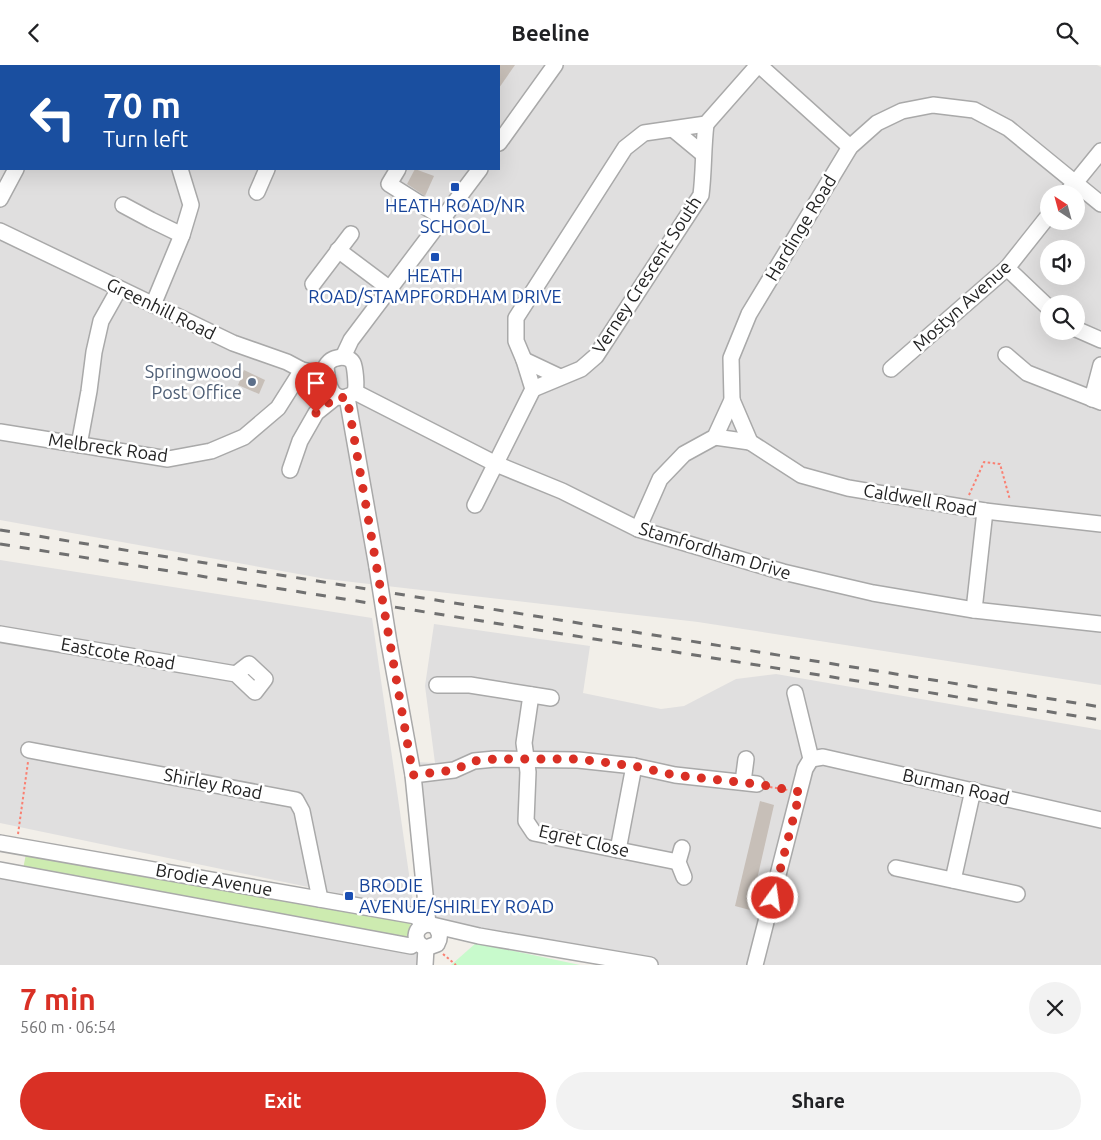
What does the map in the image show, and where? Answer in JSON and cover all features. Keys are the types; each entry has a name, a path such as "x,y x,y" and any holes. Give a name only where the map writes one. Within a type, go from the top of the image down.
{"street":[{"path":"500,142 555,65"},
{"path":"475,505 533,389 516,341 516,318 625,148 644,133 706,124 758,65 850,147"},
{"name":"Hardinge Road","path":"715,437 732,400 731,359 749,313 850,147 877,123 902,111 933,105 974,110 1008,128 1067,185"},
{"name":"Verney Crescent South","path":"533,389 581,369 596,357 701,195 704,175 703,154 706,124"},
{"path":"674,129 703,154"},
{"path":"1073,185 1101,151"},
{"path":"0,199 15,170"},
{"path":"153,305 182,235 192,205 180,170"},
{"path":"257,192 267,170"},
{"path":"397,170 389,184 443,218"},
{"path":"343,357 351,340 443,218 472,172"},
{"name":"Hardinge Road","path":"1085,196 1101,204"},
{"path":"123,205 182,235"},
{"name":"Mostyn Avenue","path":"891,369 1007,268 1040,226"},
{"name":"Greenhill Road","path":"0,231 232,343 286,362 302,370 327,375"},
{"path":"313,284 351,234"},
{"path":"338,250 390,289"},
{"path":"1007,268 1040,300"},
{"path":"79,445 101,321 119,289"},
{"path":"1085,333 1101,340"},
{"path":"1006,355 1027,373 1096,401 1101,365"},
{"path":"290,470 300,441 316,413 346,395 356,385 353,363 343,357 335,358 329,361 326,366 330,390 346,395"},
{"path":"524,360 560,377"},
{"name":"Melbreck Road","path":"0,432 168,459 211,451 244,437 278,409 302,370"},
{"path":"346,395 413,775 429,925"},
{"name":"Stamfordham Drive","path":"346,395 496,464 562,491 638,529 783,573 873,593 974,610 1101,624"},
{"path":"732,400 750,442"},
{"path":"638,529 660,479 684,454 715,437"},
{"name":"Caldwell Road","path":"715,437 750,442 801,475 848,488 985,511 1101,525"},
{"path":"974,610 985,511"},
{"name":"Eastcote Road","path":"0,634 236,674"},
{"path":"437,685 470,685 551,698"},
{"path":"755,965 806,769 811,759 795,693"},
{"name":"Egret Close","path":"531,695 524,743 528,772 526,821 534,833 618,850 680,855 684,877"},
{"name":"Shirley Road","path":"29,750 296,800 302,811 320,899"},
{"name":"Burman Road","path":"811,759 822,757 1101,820"},
{"path":"413,775 454,770 474,761 495,759 578,759 634,766 674,775 750,783 746,759"},
{"path":"618,850 634,766"},
{"path":"953,880 973,790"},
{"name":"Brodie Avenue","path":"0,843 416,916 429,925 479,936 650,965"},
{"path":"5,871 16,846"},
{"path":"896,868 1017,894"},
{"name":"Brodie Avenue","path":"5,871 411,946 479,936"},
{"path":"425,965 428,945 440,937 438,929 429,925 417,930 416,934 428,945"}],"path":[{"path":"964,507 984,462 1000,464 1015,515"},
{"path":"16,846 29,750"},
{"path":"750,783 800,792"},
{"path":"428,945 456,965"}],"shaded area":[{"path":"500,65 1097,65 1101,67 1101,685 698,622 326,579 0,520 0,170 500,170"},
{"path":"0,560 372,618 414,909 0,823"},
{"path":"434,624 590,646 583,693 661,709 684,706 736,679 776,674 1101,730 1101,965 650,965 435,926 415,762 435,763 425,686"},
{"path":"0,870 417,942 425,965 0,965"}],"green space":[{"path":"26,854 411,920 409,939 23,869"},
{"path":"476,943 580,965 451,965"}],"building":[{"path":"500,65 515,65 500,87"},
{"path":"414,170 434,176 425,196 407,184"},
{"name":"Springwood Post Office","path":"244,370 265,380 259,394 238,385"},
{"path":"760,801 774,805 750,910 735,906"}],"railway":[{"path":"0,530 1101,707"},
{"path":"0,544 1101,720"}],"place":[{"name":"HEATH ROAD/NR SCHOOL","path":"455,187"},
{"name":"HEATH ROAD/STAMPFORDHAM DRIVE","path":"435,257"},
{"name":"Springwood Post Office","path":"252,382"},
{"name":"BRODIE AVENUE/SHIRLEY ROAD","path":"349,896"}],"route":[{"path":"316,413 336,397 347,397 413,775 454,770 474,761 495,759 578,759 634,766 674,775 757,784 800,792 773,898"}]}
